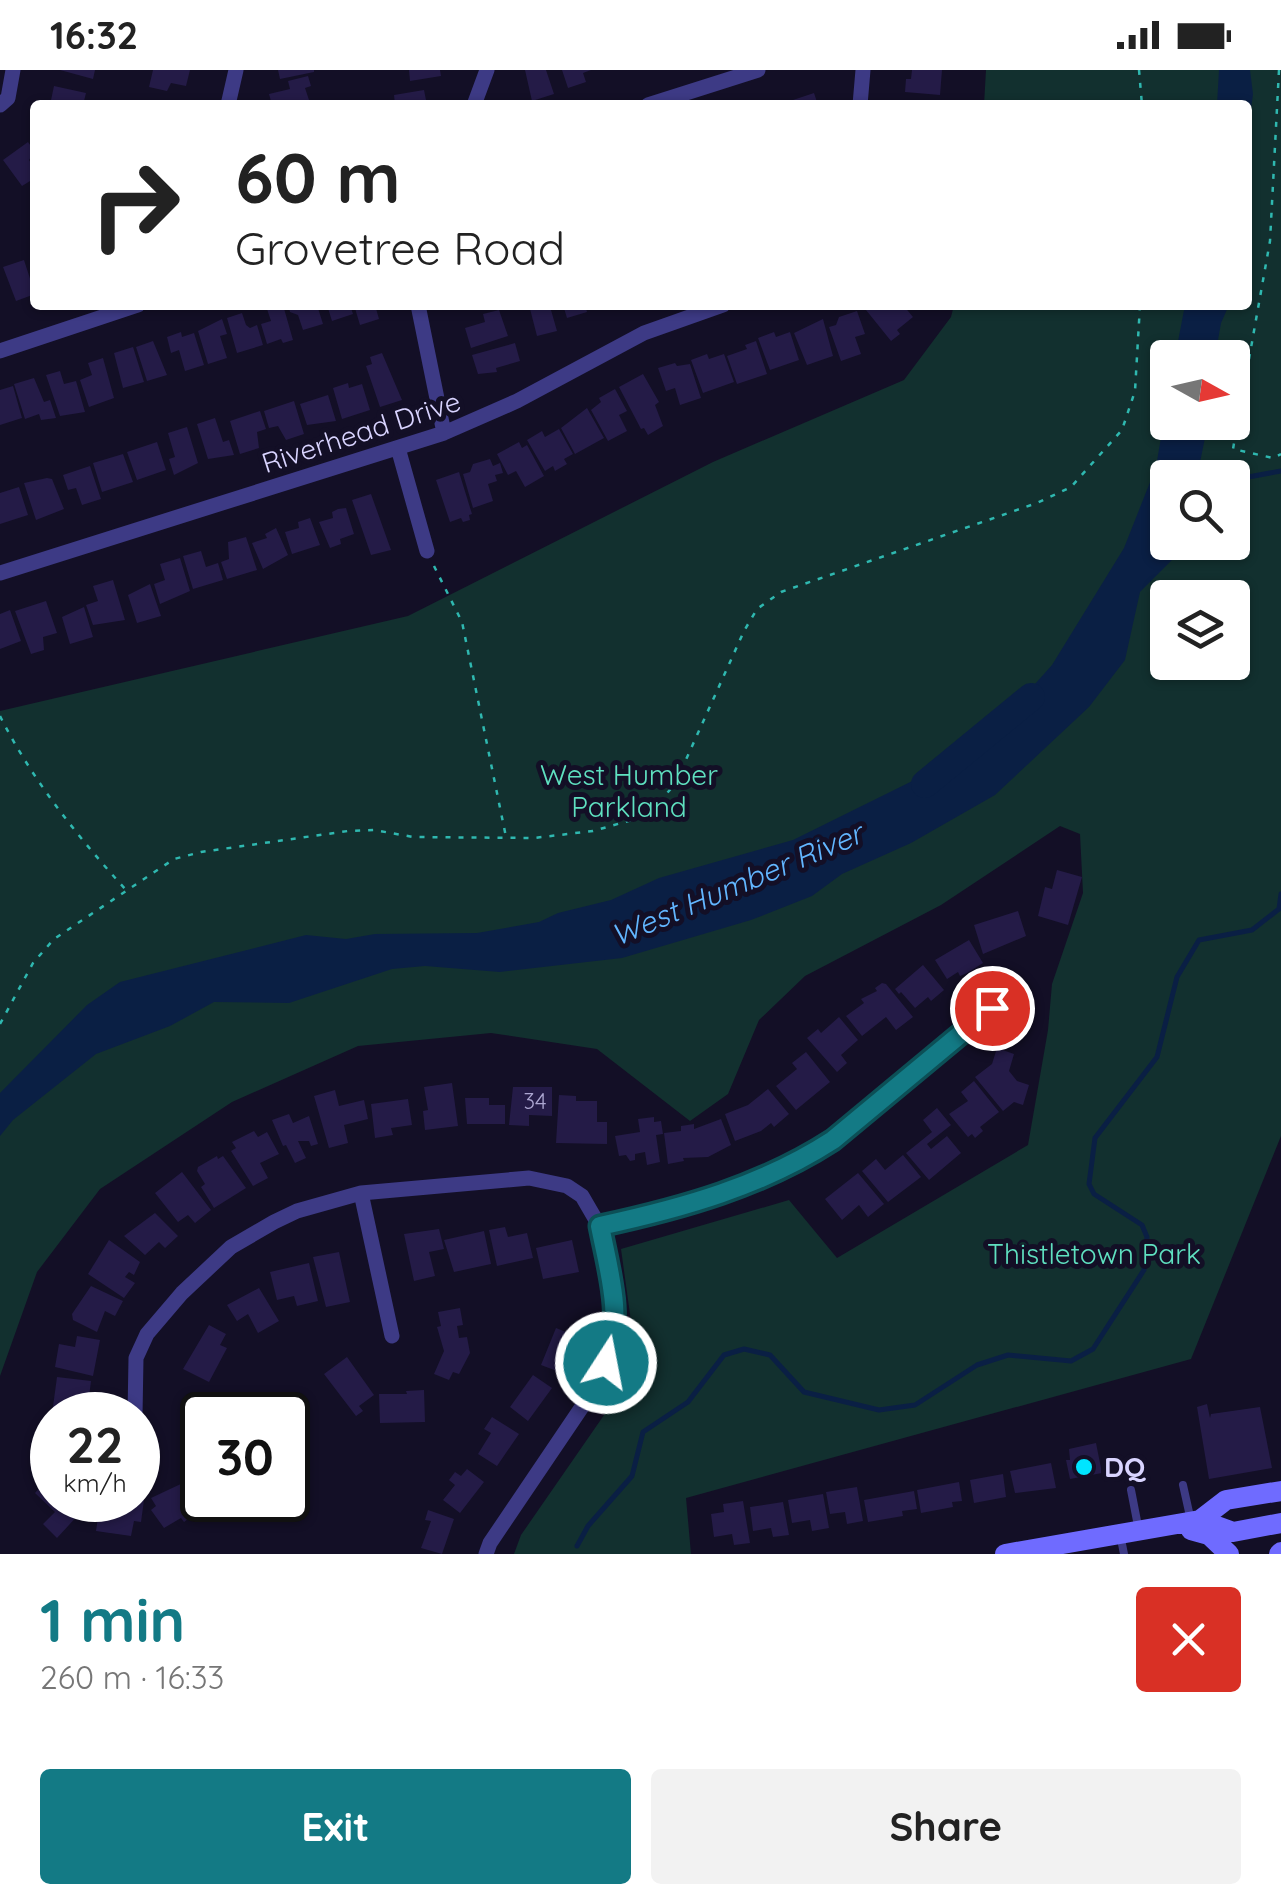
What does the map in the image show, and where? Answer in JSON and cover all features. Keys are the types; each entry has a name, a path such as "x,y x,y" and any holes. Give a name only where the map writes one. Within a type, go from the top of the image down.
{"main road":[{"path":"1136,1536 1196,1520 1226,1500 1281,1491"},
{"path":"1196,1520 1233,1532 1281,1523"},
{"path":"1015,1553 1136,1536 1200,1532 1229,1554"}],"street":[{"path":"0,105 8,98 13,70"},
{"path":"229,100 236,70"},
{"path":"476,100 487,70"},
{"path":"662,100 733,74 758,70"},
{"path":"860,100 862,70"},
{"path":"0,351 123,310"},
{"path":"419,310 444,432"},
{"name":"Riverhead Drive","path":"0,573 444,432 516,402 644,333 709,310"},
{"path":"398,448 426,551"},
{"path":"600,1226 722,1194 774,1175 833,1140 992,1008 1022,1004"},
{"path":"135,1392 136,1358 147,1334 182,1293 231,1247 297,1211 360,1193 528,1178 567,1186 582,1196 600,1226 615,1308 614,1343 596,1384 490,1542 486,1554"},
{"path":"360,1193 392,1336"}],"lane":[{"path":"1183,1486 1196,1520"},
{"path":"1131,1490 1136,1536"}],"path":[{"path":"1140,70 1142,100"},
{"path":"1279,70 1270,242 1232,449 1273,458 1281,454"},
{"path":"0,1024 33,963 54,939 174,859 348,831 374,830 413,837 506,838 593,830 632,820 655,807 675,784 757,609 782,592 1038,503 1071,487 1122,430 1135,392 1140,310"},
{"path":"426,551 462,622 506,838"},
{"path":"0,716 20,757 93,854 127,890"}],"green space":[{"name":"West Humber Parkland","path":"986,70 1281,70 1281,1136 1191,1359 686,1498 691,1554 514,1554 521,1535 620,1392 633,1336 621,1249 789,1200 837,1258 1028,1145 1052,984 1083,893 1080,834 1060,826 941,905 805,976 759,1020 728,1094 690,1121 597,1049 491,1033 358,1046 232,1102 100,1189 37,1272 0,1376 0,711 408,616 713,462 904,380 953,310 1252,310 1252,100 984,100"}],"water":[{"path":"1219,70 1250,70 1252,101 1217,100"},
{"path":"1184,310 1227,310 1218,340 1178,340"},
{"path":"1161,440 1205,440 1200,460 1157,460"},
{"path":"1150,482 1150,560 1172,560 1140,592 1125,660 1089,707 995,795 911,843 842,874 812,896 751,920 622,958 500,972 425,966 392,969 289,1003 214,1002 170,1026 96,1054 13,1120 0,1136 0,1093 87,1005 120,982 306,935 346,939 375,934 477,933 539,922 558,913 611,900 659,878 793,840 977,749 1052,665 1124,548"}],"building":[{"path":"60,70 95,70 93,79"},
{"path":"153,70 190,70 186,86 171,83 167,91 149,87"},
{"path":"278,70 314,70 314,72 280,79"},
{"path":"409,70 440,70 441,76 410,81"},
{"path":"525,70 546,70 554,94 532,100"},
{"path":"562,70 591,70 583,73 586,82 568,88"},
{"path":"912,70 942,70 940,95 905,92"},
{"path":"308,76 311,86 305,88 309,100 271,100 269,94 290,89 288,81"},
{"path":"54,86 86,93 84,100 51,100"},
{"path":"424,90 426,100 394,100 394,95"},
{"path":"814,93 816,100 793,100"},
{"path":"28,142 30,181 22,186 3,160"},
{"path":"24,260 30,296 16,301 3,267"},
{"path":"267,310 284,310 293,340 267,344 261,324 271,321"},
{"path":"319,310 323,324 303,330 298,315 290,312"},
{"path":"329,310 352,310 353,314 332,321"},
{"path":"356,310 376,310 379,319 360,325"},
{"path":"499,310 508,336 471,348 465,328 485,322 483,314"},
{"path":"530,310 551,310 557,331 537,336"},
{"path":"565,310 586,310 587,312 567,318"},
{"path":"866,310 907,310 913,317 897,330 900,334 891,341"},
{"path":"857,311 865,334 855,337 861,354 841,361 829,327 836,325 839,317"},
{"path":"242,313 246,325 257,325 263,345 237,353 227,318"},
{"path":"222,319 227,334 220,336 227,358 208,364 198,331"},
{"path":"823,319 833,356 807,365 794,333"},
{"path":"181,332 182,337 194,333 204,365 185,371 179,350 171,353 167,337"},
{"path":"774,332 776,337 790,332 799,360 770,370 758,338"},
{"path":"153,341 167,375 147,381 136,347"},
{"path":"756,341 767,374 737,384 727,356"},
{"path":"515,343 520,361 496,368 497,372 478,374 472,355"},
{"path":"133,347 144,382 123,388 114,353"},
{"path":"382,353 402,400 380,407 366,366 372,364 370,357"},
{"path":"707,354 709,359 724,354 734,382 703,393 691,360"},
{"path":"103,358 114,398 89,407 80,380 92,375 88,363"},
{"path":"690,364 701,398 680,405 675,388 666,391 658,368"},
{"path":"60,371 64,384 76,381 85,412 60,416 46,375"},
{"path":"643,374 659,402 655,405 663,426 648,435 619,387"},
{"path":"34,378 44,402 50,400 56,418 41,420 39,414 25,419 14,384"},
{"path":"348,383 349,388 362,384 370,410 342,419 333,388"},
{"path":"13,386 22,418 0,425 0,390"},
{"path":"615,389 627,411 619,415 627,431 608,441 591,410 601,402 599,398"},
{"path":"328,395 336,421 307,425 300,404"},
{"path":"294,401 304,434 286,440 278,426 269,428 264,411"},
{"path":"587,408 604,438 575,454 561,428"},
{"path":"260,411 266,429 257,432 259,448 240,454 230,421"},
{"path":"215,418 223,442 229,440 234,455 208,459 197,424"},
{"path":"187,427 198,463 174,475 169,459 175,457 168,433"},
{"path":"559,429 573,454 564,459 567,464 555,471 553,466 545,471 527,440 542,431 545,437"},
{"path":"157,442 166,470 137,480 127,452"},
{"path":"519,442 522,448 527,445 544,476 525,487 516,471 508,475 497,454"},
{"path":"123,454 133,482 102,492 93,463"},
{"path":"490,459 493,466 500,463 503,473 495,475 497,481 488,484 493,501 473,508 463,474 470,472 473,464"},
{"path":"90,466 101,499 82,505 76,488 68,490 63,475"},
{"path":"459,472 472,514 470,520 450,522 436,480"},
{"path":"52,479 64,509 36,520 24,483"},
{"path":"19,487 28,515 0,524 0,493"},
{"path":"371,494 391,550 371,555 352,500"},
{"path":"346,508 354,534 330,548 319,522"},
{"path":"310,518 320,545 292,554 285,532 299,528 298,522"},
{"path":"276,528 288,555 263,569 252,543 267,538 265,534"},
{"path":"246,537 257,570 227,579 221,562 229,559 228,542"},
{"path":"201,551 206,567 218,563 223,580 193,589 183,556"},
{"path":"180,558 190,591 160,604 154,584 165,580 160,564"},
{"path":"113,580 125,620 93,625 86,605 98,601 93,586"},
{"path":"150,584 161,616 137,623 128,595"},
{"path":"46,601 57,633 43,637 44,650 31,654 15,611"},
{"path":"84,607 93,637 70,644 62,617"},
{"path":"10,610 21,641 0,649 0,614"},
{"path":"1057,870 1082,877 1068,925 1038,916 1045,887 1052,889"},
{"path":"1018,911 1026,936 983,954 974,925"},
{"path":"969,940 983,963 947,979 935,960"},
{"path":"923,965 944,990 915,1008 895,989"},
{"path":"882,983 913,1017 896,1030 886,1017 862,1036 846,1016"},
{"path":"839,1017 858,1040 841,1055 847,1063 837,1072 807,1038 818,1029 821,1033"},
{"path":"997,1048 1014,1054 1009,1071 1017,1081 1029,1085 1023,1105 1014,1102 1003,1111 975,1077 992,1064"},
{"path":"806,1052 830,1082 796,1110 776,1086 797,1069 792,1063"},
{"path":"974,1081 999,1112 980,1127 983,1131 975,1138 972,1134 968,1137 949,1114 968,1101 961,1092"},
{"path":"452,1083 458,1126 425,1130 423,1111 428,1110 424,1087"},
{"path":"513,1087 552,1087 552,1116 529,1115 529,1126 509,1125"},
{"path":"768,1089 789,1114 774,1127 771,1123 735,1141 725,1114 748,1105"},
{"path":"335,1090 339,1106 364,1100 368,1119 344,1125 348,1143 329,1148 314,1096"},
{"path":"559,1095 576,1096 576,1101 597,1101 597,1122 607,1122 607,1144 556,1143"},
{"path":"465,1098 489,1098 489,1105 505,1105 505,1124 467,1124"},
{"path":"408,1099 412,1125 391,1128 393,1135 375,1138 371,1104"},
{"path":"937,1108 951,1125 927,1144 931,1149 947,1136 961,1153 929,1180 906,1153 932,1132 923,1120"},
{"path":"289,1114 293,1123 309,1116 318,1144 311,1146 309,1141 298,1141 306,1158 295,1163 272,1120"},
{"path":"654,1117 654,1122 661,1121 663,1134 656,1135 660,1162 647,1165 645,1152 635,1154 635,1160 630,1161 626,1155 619,1156 615,1136 640,1132 638,1119"},
{"path":"721,1119 731,1145 708,1157 683,1158 684,1161 668,1164 664,1133 694,1124 694,1129"},
{"path":"254,1131 258,1137 267,1132 279,1154 260,1163 268,1178 253,1186 231,1151 236,1148 232,1142"},
{"path":"903,1155 921,1177 888,1202 862,1171 876,1159 885,1170"},
{"path":"223,1156 246,1188 214,1208 201,1187 205,1184 197,1171"},
{"path":"182,1172 211,1210 195,1223 188,1215 178,1222 155,1193"},
{"path":"858,1173 884,1204 868,1217 859,1205 842,1220 825,1199"},
{"path":"155,1213 178,1236 165,1248 159,1242 145,1255 124,1236"},
{"path":"505,1227 508,1237 527,1233 533,1258 497,1266 489,1230"},
{"path":"439,1229 444,1249 429,1252 435,1276 414,1281 404,1234"},
{"path":"484,1231 491,1264 454,1272 444,1240"},
{"path":"109,1240 140,1262 134,1275 129,1272 125,1277 135,1283 124,1298 88,1274"},
{"path":"572,1240 579,1272 543,1279 536,1248"},
{"path":"339,1252 350,1302 326,1307 313,1257"},
{"path":"309,1263 318,1301 297,1306 294,1296 277,1300 270,1272"},
{"path":"91,1286 123,1301 115,1316 105,1311 97,1332 73,1320 72,1314"},
{"path":"259,1288 279,1321 258,1333 248,1314 237,1321 227,1305"},
{"path":"460,1308 463,1325 457,1326 459,1338 467,1337 470,1353 459,1374 453,1372 449,1380 434,1374 444,1351 437,1327 441,1326 438,1312"},
{"path":"209,1325 226,1334 220,1345 227,1348 209,1382 183,1369"},
{"path":"556,1328 576,1336 562,1373 541,1365"},
{"path":"77,1336 100,1340 93,1376 55,1367 59,1344 75,1347"},
{"path":"347,1357 374,1395 359,1406 363,1411 356,1416 324,1374"},
{"path":"533,1375 552,1388 528,1421 510,1407"},
{"path":"57,1377 91,1381 90,1392 55,1392"},
{"path":"424,1390 425,1422 380,1423 379,1394"},
{"path":"1207,1404 1210,1418 1211,1414 1260,1407 1272,1468 1209,1479 1197,1407"},
{"path":"492,1417 519,1434 497,1466 478,1454 491,1433 484,1429"},
{"name":"DQ","path":"1096,1443 1102,1473 1070,1479 1066,1460 1070,1460 1069,1449"},
{"path":"1051,1463 1056,1488 1015,1493 1010,1471"},
{"path":"467,1469 484,1482 460,1513 443,1500 455,1485 449,1480 455,1472 461,1476"},
{"path":"1003,1474 1006,1497 974,1503 970,1480"},
{"path":"959,1482 962,1501 952,1502 953,1507 921,1513 917,1490"},
{"path":"180,1484 180,1519 164,1528 160,1522 160,1494"},
{"path":"857,1487 863,1521 847,1524 845,1512 830,1514 826,1492"},
{"path":"914,1491 917,1509 902,1511 903,1516 868,1522 864,1500"},
{"path":"823,1494 829,1528 812,1531 810,1520 792,1523 788,1500"},
{"path":"743,1501 750,1543 734,1545 732,1534 714,1537 711,1514 724,1512 723,1504"},
{"path":"783,1502 789,1535 773,1537 771,1528 753,1531 750,1507"},
{"path":"428,1510 454,1519 442,1554 421,1548 431,1521 425,1520"},
{"path":"45,1522 72,1522 57,1538"},
{"path":"97,1522 134,1522 131,1536 96,1531"}],"waterway":[{"path":"1250,477 1281,471"},
{"name":"West Humber River","path":"925,784 1031,697"},
{"path":"577,1546 588,1526 632,1476 643,1432 688,1402 724,1355 744,1349 770,1355 804,1392 879,1410 915,1405 977,1365 1008,1355 1071,1361 1093,1349 1144,1270 1147,1237 1142,1225 1094,1194 1089,1184 1095,1138 1157,1057 1177,977 1199,940 1252,930 1279,909 1281,894"}],"place":[{"name":"DQ","path":"1084,1467"}],"route":[{"path":"606,1363 614,1343 616,1318 600,1226 722,1194 774,1175 810,1155 992,1008"}],"park label":[{"name":"Thistletown Park","path":"1094,1254"}]}
